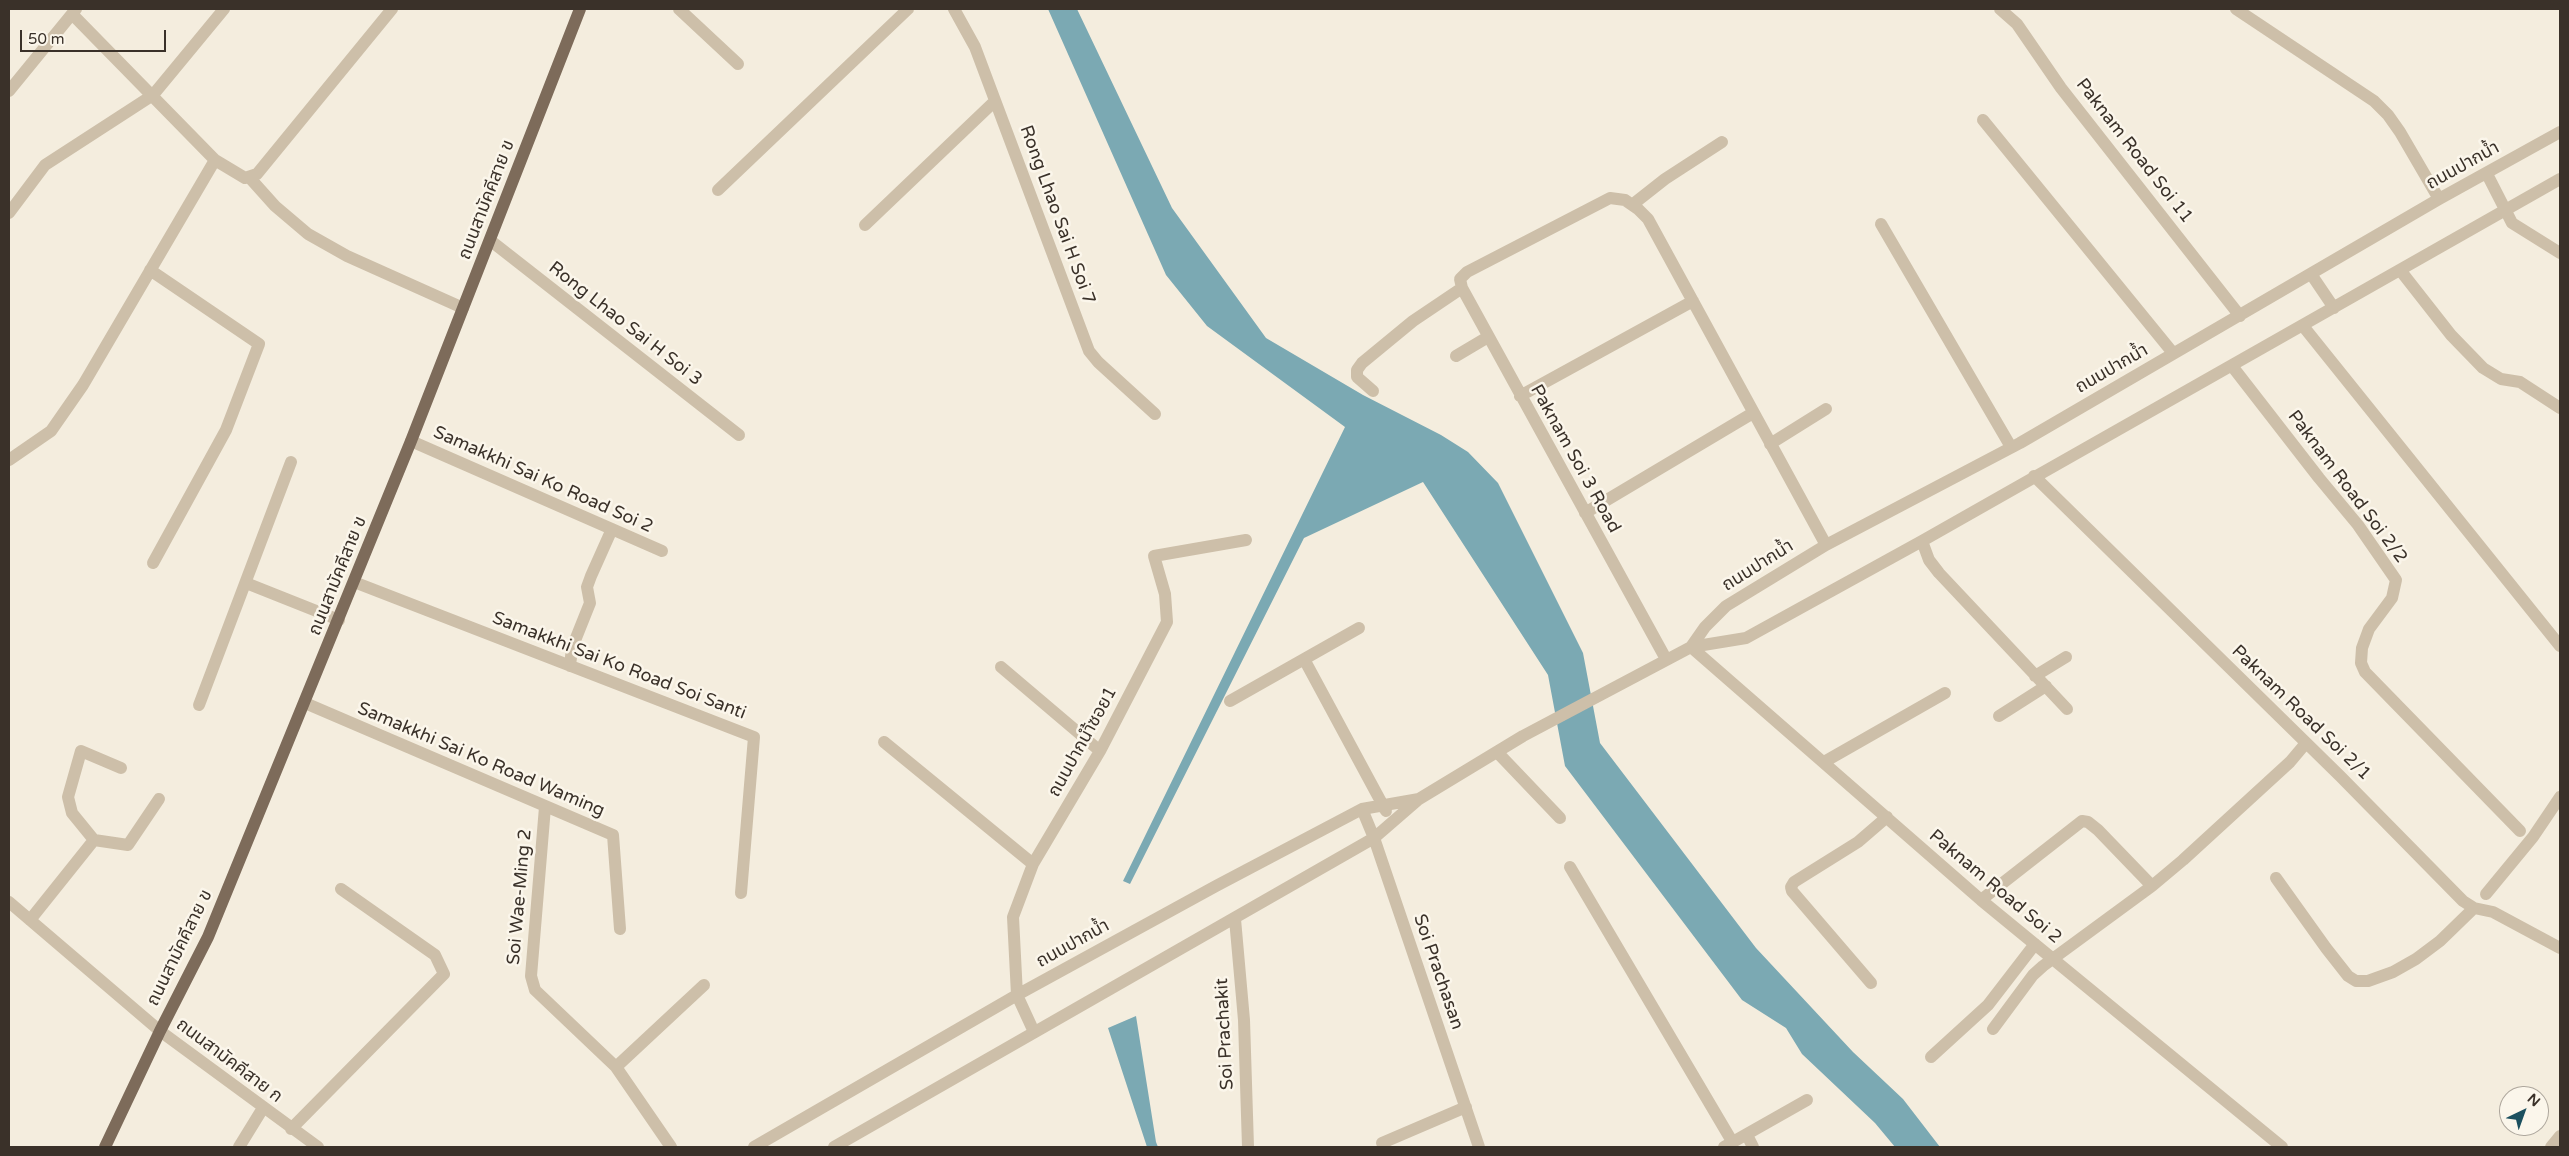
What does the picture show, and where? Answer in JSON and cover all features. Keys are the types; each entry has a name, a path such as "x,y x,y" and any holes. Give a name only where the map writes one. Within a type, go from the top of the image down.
{"main road":[{"name":"ถนนสามัคคีสาย ข","path":"105,1147 160,1031 208,937 411,441 491,241 580,9"}],"street":[{"path":"9,214 45,165 153,95 224,9"},
{"path":"9,90 74,11 215,160 240,176 249,177 257,174 392,9"},
{"path":"679,9 738,64"},
{"path":"718,190 908,9"},
{"name":"Rong Lhao Sai H Soi 7","path":"954,9 975,47 1089,350 1098,362 1155,414"},
{"name":"Paknam Road Soi 11","path":"2000,9 2016,24 2061,88 2240,316"},
{"path":"2236,9 2374,101 2388,115 2400,132 2439,199"},
{"path":"865,225 995,101"},
{"path":"1983,120 2172,353"},
{"name":"ถนนปากน้ำ","path":"1691,647 1704,627 1726,606 1826,545 2011,447 2439,199 2560,132"},
{"path":"1632,205 1665,179 1722,142"},
{"path":"9,460 50,430 83,385 215,160"},
{"path":"2487,174 2504,211 2512,223 2560,253"},
{"path":"249,177 275,206 308,234 347,256 463,308"},
{"name":"ถนนปากน้ำ","path":"834,1147 1374,838 1419,799 1523,736 1691,647 1746,638 1922,541 2560,179"},
{"path":"1373,391 1358,376 1357,370 1362,363 1462,282 1610,198 1626,200 1648,219 1826,545"},
{"path":"1881,224 2011,447"},
{"name":"Rong Lhao Sai H Soi 3","path":"491,241 738,435"},
{"path":"150,270 259,344 226,430 153,563"},
{"path":"2400,270 2451,335 2483,368 2501,379 2520,382 2560,408"},
{"path":"2311,274 2334,308"},
{"name":"Paknam Soi 3 Road","path":"1462,282 1488,337 1666,659"},
{"path":"1520,396 1693,302"},
{"path":"2302,326 2560,646"},
{"path":"1456,356 1488,337"},
{"name":"Paknam Road Soi 2/2","path":"2232,366 2358,525 2396,580 2392,598 2369,630 2362,648 2361,663 2365,672 2520,831"},
{"path":"1770,444 1826,409"},
{"path":"1585,513 1753,413"},
{"name":"Samakkhi Sai Ko Road Soi 2","path":"411,441 662,551"},
{"path":"199,705 292,462"},
{"name":"Paknam Road Soi 2/1","path":"2034,476 2306,743 2463,901 2474,908 2493,912 2560,948"},
{"path":"570,666 572,648 590,603 587,587 612,529"},
{"name":"ถนนปากนำ้ซอย1","path":"1034,1032 1017,995 1013,917 1033,864 1100,751 1167,622 1165,594 1154,556 1246,540"},
{"path":"1922,541 1929,560 1939,573 2067,709"},
{"name":"Samakkhi Sai Ko Road Soi Santi","path":"354,582 754,737 741,893"},
{"path":"246,583 339,620"},
{"path":"1230,701 1359,628"},
{"name":"Paknam Road Soi 2","path":"1691,647 1981,900 2282,1147"},
{"path":"2035,676 2066,657"},
{"path":"1304,659 1391,823"},
{"path":"1001,667 1100,751"},
{"path":"1998,716 2046,686"},
{"path":"1824,762 1945,693"},
{"name":"Samakkhi Sai Ko Road Waming","path":"305,703 613,835 620,929"},
{"path":"884,742 1033,864"},
{"path":"1994,1028 2033,976 2053,958 2152,886 2230,818 2290,762 2306,743"},
{"path":"121,768 81,751 68,797 72,813 94,840 128,845 159,799"},
{"path":"1497,752 1560,818"},
{"path":"2486,894 2533,836 2560,797"},
{"name":"ถนนปากน้ำ","path":"754,1147 1017,995 1216,886 1362,809 1419,799"},
{"name":"Soi Wae-Ming 2","path":"545,807 531,976 535,990 616,1067 671,1147"},
{"name":"Soi Prachasan","path":"1362,809 1374,838 1480,1147"},
{"path":"1871,983 1792,891 1791,887 1794,882 1858,842 1887,817"},
{"path":"1981,900 2082,821 2088,822 2098,830 2152,886"},
{"path":"30,920 94,840"},
{"path":"1570,867 1728,1145 1808,1100"},
{"path":"2276,878 2326,948 2348,976 2356,981 2368,982 2416,960 2440,941 2474,908"},
{"path":"291,1129 444,974 435,955 341,888"},
{"name":"ถนนสามัคคีสาย ก","path":"9,902 160,1031 318,1147"},
{"name":"Soi Prachakit","path":"1235,919 1244,1020 1248,1147"},
{"path":"1931,1057 1988,1005 2035,944"},
{"path":"616,1067 704,986"},
{"path":"239,1147 263,1108"},
{"path":"1382,1143 1466,1108"},
{"path":"1747,1135 1753,1147"},
{"path":"2551,1147 2560,1136"}],"water":[{"path":"1048,9 1077,9 1172,208 1266,338 1363,395 1441,435 1468,452 1498,483 1583,653 1600,743 1756,948 1853,1052 1903,1099 1940,1147 1895,1147 1875,1123 1802,1054 1786,1028 1742,1000 1565,766 1548,675 1423,482 1304,538 1130,884 1123,881 1345,427 1207,326 1166,275"},
{"path":"1136,1016 1158,1147 1147,1147 1108,1028"}]}
